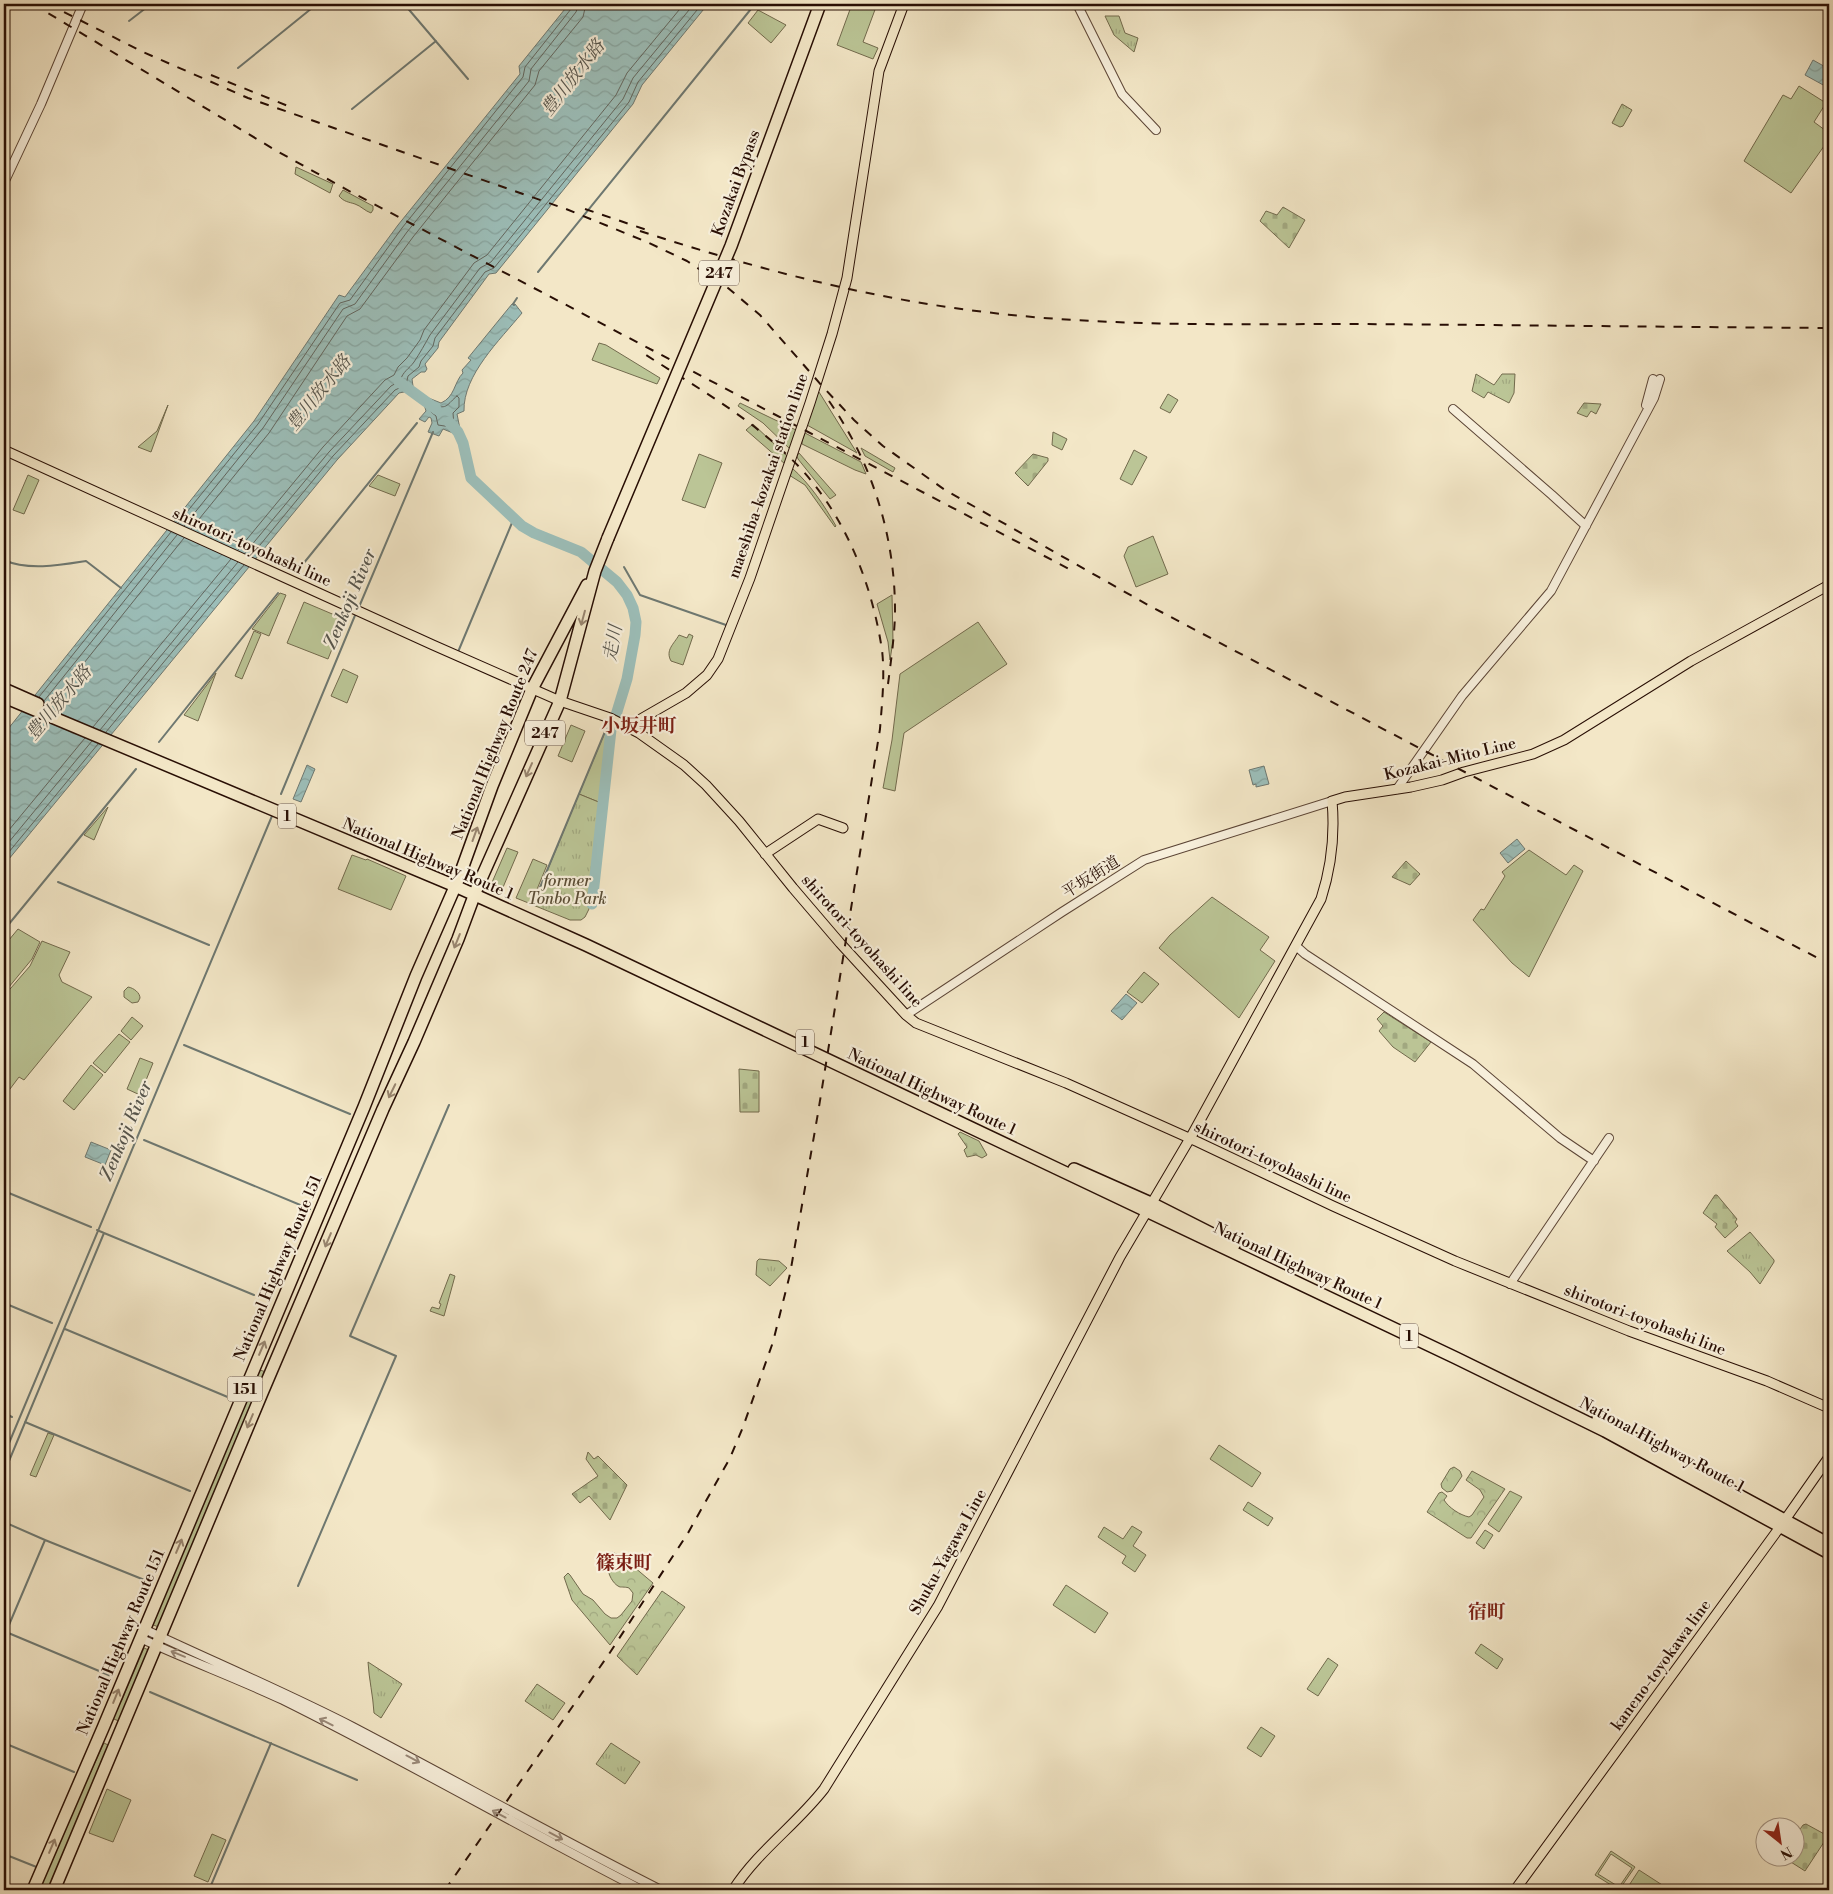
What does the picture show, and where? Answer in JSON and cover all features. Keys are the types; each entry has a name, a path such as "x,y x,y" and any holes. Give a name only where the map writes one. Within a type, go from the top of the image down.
{"highway":[{"name":"Kozakai Bypass","path":"608,538 731,246 820,4"},
{"name":"National Highway Route 247","path":"457,883 492,786 532,689 595,570 608,538"},
{"name":"National Highway Route 247","path":"476,892 560,701 595,570"},
{"name":"National Highway Route 1","path":"4,689 12,698 121,742 589,940 1612,1426 1783,1523 1829,1553"},
{"name":"National Highway Route 151","path":"33,1890 103,1728 360,1115 416,976 457,883"},
{"name":"National Highway Route 151","path":"54,1890 262,1393 383,1109 414,1042 476,892"},
{"name":"National Highway Route 1","path":"1783,1523 1829,1544"}],"main road":[{"name":"maeshiba-kozakai station line","path":"627,727 686,692 708,675 718,659 750,578 810,403 847,278 879,71 904,4"},
{"name":"shirotori-toyohashi line","path":"4,450 532,689 610,718 627,727"},
{"name":"Kozakai-Mito Line","path":"1332,801 1442,780 1464,772 1533,754 1564,740 1691,661 1829,585"},
{"path":"627,727 639,733 684,765 706,785 739,821 765,854 818,819 843,828"},
{"path":"1150,1208 1190,1139 1321,899 1327,880 1333,834 1332,801"},
{"name":"shirotori-toyohashi line","path":"765,854 840,943 906,1015 924,1027 1066,1083 1455,1261 1656,1342 1767,1381 1829,1408"},
{"name":"Shuku-Yagawa Line","path":"733,1890 750,1867 801,1816 824,1789 938,1606 1120,1257 1150,1208"},
{"name":"kaneno-toyokawa line","path":"1515,1890 1783,1523 1829,1457"}],"street":[{"path":"4,183 41,104 83,4"},
{"path":"1077,4 1122,94 1156,130"},
{"path":"1397,789 1462,696 1551,591 1644,414 1656,379"},
{"path":"1453,409 1586,526"},
{"name":"平坂街道","path":"906,1015 1144,860 1332,801"},
{"path":"1296,946 1305,954 1473,1064 1560,1138 1594,1161"},
{"path":"1510,1284 1609,1138"},
{"path":"142,1634 266,1685 353,1727 590,1855 661,1890"},
{"path":"158,1641 282,1700 642,1890"}],"green space":[{"path":"852,4 867,4 876,7 863,42 878,48 873,59 837,45"},
{"path":"758,10 786,25 771,43 748,23"},
{"path":"1105,16 1119,16 1125,33 1138,38 1134,52 1114,35"},
{"path":"1799,86 1826,103 1814,122 1829,133 1829,139 1791,193 1744,161 1783,95 1791,99"},
{"path":"1622,104 1632,110 1623,126 1620,127 1612,123"},
{"path":"296,167 333,184 330,193 295,174"},
{"path":"343,190 373,206 371,213 341,198 339,196"},
{"path":"1283,207 1305,220 1289,248 1260,221 1266,211 1277,215"},
{"path":"599,343 606,345 660,378 657,384 592,360"},
{"path":"1476,374 1494,385 1502,374 1515,374 1514,393 1509,403 1488,392 1484,398 1472,391"},
{"path":"819,392 857,453 807,425 817,393"},
{"path":"1168,394 1178,400 1170,413 1160,408"},
{"path":"740,403 798,431 791,450 763,423 738,406"},
{"path":"1584,403 1601,404 1596,414 1591,411 1587,417 1577,413"},
{"path":"168,405 151,452 138,447 157,431"},
{"path":"753,424 787,456 785,464 746,430"},
{"path":"1053,432 1067,439 1062,450 1052,445"},
{"path":"805,433 861,462 866,474 802,444"},
{"path":"861,448 895,468 893,472 865,456"},
{"path":"1134,450 1147,457 1132,485 1120,479"},
{"path":"799,453 836,495 830,499 798,459"},
{"path":"699,454 722,463 705,508 682,500"},
{"path":"1033,454 1048,458 1048,461 1028,486 1015,473"},
{"path":"792,468 816,495 835,527 805,485 789,475"},
{"path":"28,475 39,480 24,514 13,510"},
{"path":"378,475 400,484 395,496 369,486"},
{"path":"1153,536 1168,574 1136,587 1124,556 1128,547"},
{"path":"280,593 286,595 269,636 252,629"},
{"path":"892,595 893,641 890,660 888,642 877,604"},
{"path":"304,602 344,619 328,659 287,643"},
{"path":"978,622 1007,664 904,733 895,791 883,788 892,740 900,674"},
{"path":"254,631 261,634 242,679 235,676"},
{"path":"689,634 693,636 683,665 671,661 669,657 670,650 679,635 687,638"},
{"path":"343,669 358,676 347,703 331,696"},
{"path":"216,673 198,721 184,715"},
{"path":"571,725 585,731 572,762 558,756"},
{"path":"608,725 610,730 601,803 579,794"},
{"name":"former Tonbo Park","path":"579,794 601,803 589,909 581,920 570,920 533,905"},
{"path":"108,807 94,840 84,835"},
{"path":"507,848 518,852 501,892 490,887"},
{"path":"1529,850 1566,875 1574,865 1583,871 1529,977 1512,963 1473,920 1481,909 1484,910 1505,876 1502,872"},
{"path":"352,855 367,859 406,876 391,910 338,889"},
{"path":"533,859 547,865 531,904 516,898"},
{"path":"1406,861 1420,874 1410,885 1392,877"},
{"path":"1212,897 1269,937 1260,950 1275,961 1239,1018 1159,948 1170,935"},
{"path":"18,929 40,942 32,959 4,993 4,946"},
{"path":"42,941 70,952 59,975 62,982 92,997 24,1080 19,1077 4,1097 4,996 30,966"},
{"path":"1144,972 1159,984 1142,1003 1127,992"},
{"path":"128,987 139,994 138,1002 132,1003 124,997 124,991"},
{"path":"1384,1012 1431,1042 1415,1062 1393,1047 1379,1031 1383,1026 1377,1019"},
{"path":"132,1017 143,1026 131,1040 121,1031"},
{"path":"119,1034 130,1042 105,1073 93,1063"},
{"path":"140,1058 153,1063 140,1095 127,1089"},
{"path":"91,1065 103,1075 74,1110 63,1101"},
{"path":"739,1069 759,1071 759,1112 740,1112"},
{"path":"960,1132 979,1141 987,1155 982,1158 976,1155 967,1157 964,1150 967,1147 958,1134"},
{"path":"1715,1195 1737,1219 1735,1222 1738,1226 1725,1238 1715,1227 1717,1224 1703,1213"},
{"path":"1750,1232 1774,1260 1760,1284 1727,1251"},
{"path":"759,1259 779,1261 787,1268 770,1286 756,1275 757,1261"},
{"path":"450,1274 455,1276 444,1316 430,1311 432,1307 439,1309 441,1304 439,1303"},
{"path":"260,1370 269,1373 161,1628 151,1624"},
{"path":"48,1433 54,1435 36,1477 30,1475"},
{"path":"1219,1445 1261,1473 1252,1487 1210,1459"},
{"path":"588,1452 594,1459 598,1456 627,1485 610,1520 589,1496 580,1503 572,1494 598,1476 586,1459"},
{"path":"1454,1467 1460,1471 1462,1476 1452,1491 1447,1492 1442,1488 1441,1484 1450,1469"},
{"path":"1472,1471 1505,1489 1471,1538 1467,1538 1427,1512 1439,1493 1442,1492 1447,1496 1444,1500 1446,1503 1458,1513 1469,1517 1472,1515 1484,1497 1480,1490 1466,1480"},
{"path":"1510,1491 1522,1497 1499,1532 1488,1524"},
{"path":"1248,1502 1273,1518 1268,1526 1243,1510"},
{"path":"1132,1526 1142,1532 1133,1546 1146,1555 1135,1572 1122,1563 1126,1556 1098,1537 1104,1527 1123,1539"},
{"path":"1485,1530 1493,1535 1484,1549 1476,1543"},
{"path":"612,1552 621,1556 653,1583 610,1645 572,1600 564,1577 568,1573 583,1594 593,1600 605,1614 611,1618 617,1618 632,1601 633,1593 629,1588 616,1585 610,1576 607,1560"},
{"path":"1066,1585 1108,1613 1095,1633 1053,1605"},
{"path":"662,1591 685,1607 637,1675 617,1656"},
{"path":"1481,1644 1503,1659 1497,1669 1475,1653"},
{"path":"144,1648 151,1651 119,1721 111,1718 122,1700"},
{"path":"1328,1658 1338,1665 1318,1696 1307,1689"},
{"path":"368,1662 402,1684 381,1718 374,1713"},
{"path":"537,1684 565,1703 553,1720 525,1701"},
{"path":"1261,1727 1275,1736 1261,1757 1247,1748"},
{"path":"104,1743 112,1747 49,1890 39,1890 74,1808"},
{"path":"611,1743 640,1762 625,1784 596,1764"},
{"path":"107,1789 131,1800 113,1842 89,1833"},
{"path":"1806,1824 1828,1836 1805,1871 1797,1866 1806,1866"},
{"path":"212,1834 226,1840 208,1882 194,1876"},
{"path":"1611,1851 1635,1867 1619,1890 1595,1875","holes":["1611,1854 1632,1868 1619,1887 1598,1874"]},
{"path":"1639,1870 1670,1890 1626,1890"}],"water":[{"name":"豊川放水路","path":"569,4 708,4 642,85 633,104 496,273 489,274 439,342 438,348 425,364 427,369 425,372 421,372 412,379 413,386 409,391 399,393 337,460 4,865 4,734 254,421 339,295 345,297 398,225 520,74 519,66"},
{"path":"1813,60 1829,69 1829,79 1825,86 1805,75"},
{"path":"512,304 515,304 522,313 476,371 465,398 464,411 457,414 461,434 458,435 443,429 439,436 428,432 432,423 431,418 429,417 425,422 419,419 426,411 423,401 426,397 441,403 449,397 463,373 462,370 471,360 468,358"},
{"path":"307,765 315,769 301,802 293,799"},
{"path":"1264,766 1269,784 1256,787 1256,784 1253,785 1249,770"},
{"path":"1517,839 1525,849 1508,863 1500,853"},
{"path":"1126,994 1137,1003 1122,1020 1111,1011"},
{"path":"91,1142 111,1150 105,1165 85,1157"}],"waterway":[{"path":"129,21 151,4"},
{"path":"238,68 317,4"},
{"path":"538,272 755,4"},
{"path":"405,5 468,79"},
{"path":"352,109 436,41"},
{"path":"514,305 517,298"},
{"path":"399,382 436,409"},
{"name":"走川","path":"449,422 458,432 463,443 471,478 522,526 534,533 581,552 617,582 627,595 633,608 636,622 635,635 627,679 616,715 609,729 611,730 592,904"},
{"path":"299,569 417,423"},
{"name":"Zenkoji River","path":"359,607 433,432"},
{"path":"458,652 514,518"},
{"path":"4,560 34,566 86,561 121,588"},
{"path":"624,567 640,595 726,625"},
{"path":"159,742 278,593"},
{"name":"Zenkoji River","path":"281,794 356,613"},
{"path":"533,904 609,722"},
{"path":"4,930 136,769"},
{"name":"Zenkoji River","path":"4,1455 272,816"},
{"path":"58,882 209,945"},
{"path":"184,1045 350,1114"},
{"path":"298,1586 396,1356 350,1336 449,1105"},
{"path":"144,1140 310,1209"},
{"path":"4,1191 91,1227"},
{"path":"4,1473 104,1233 97,1230"},
{"path":"104,1233 254,1295"},
{"path":"4,1303 52,1323"},
{"path":"65,1329 230,1398"},
{"path":"4,1413 12,1417"},
{"path":"25,1422 190,1491"},
{"path":"4,1522 45,1540 6,1632 111,1676"},
{"path":"45,1540 152,1583"},
{"path":"4,1638 6,1632"},
{"path":"150,1692 357,1780"},
{"path":"4,1743 74,1772"},
{"path":"209,1890 271,1743"},
{"path":"4,1854 39,1868"}],"railway":[{"path":"33,4 275,150 351,192 1071,570"},
{"path":"48,4 143,52 248,98 566,209 647,242 687,261 728,288 760,315 823,387 854,420 883,446 945,490 1148,605 1829,964"},
{"path":"211,75 288,106"},
{"path":"585,209 647,230"},
{"path":"640,231 768,269 854,290 941,306 1031,317 1169,324 1829,328"},
{"path":"445,1890 609,1654 688,1533 730,1458 743,1427 773,1342 790,1274 880,729 883,670 882,650 877,623 861,569 837,518 805,473 753,425 646,355"},
{"path":"829,401 845,425 858,450 879,503 886,531 894,587 895,616 888,684"}],"district":[{"name":"小坂井町","path":"639,726"},
{"name":"篠束町","path":"624,1563"},
{"name":"宿町","path":"1487,1612"}]}
